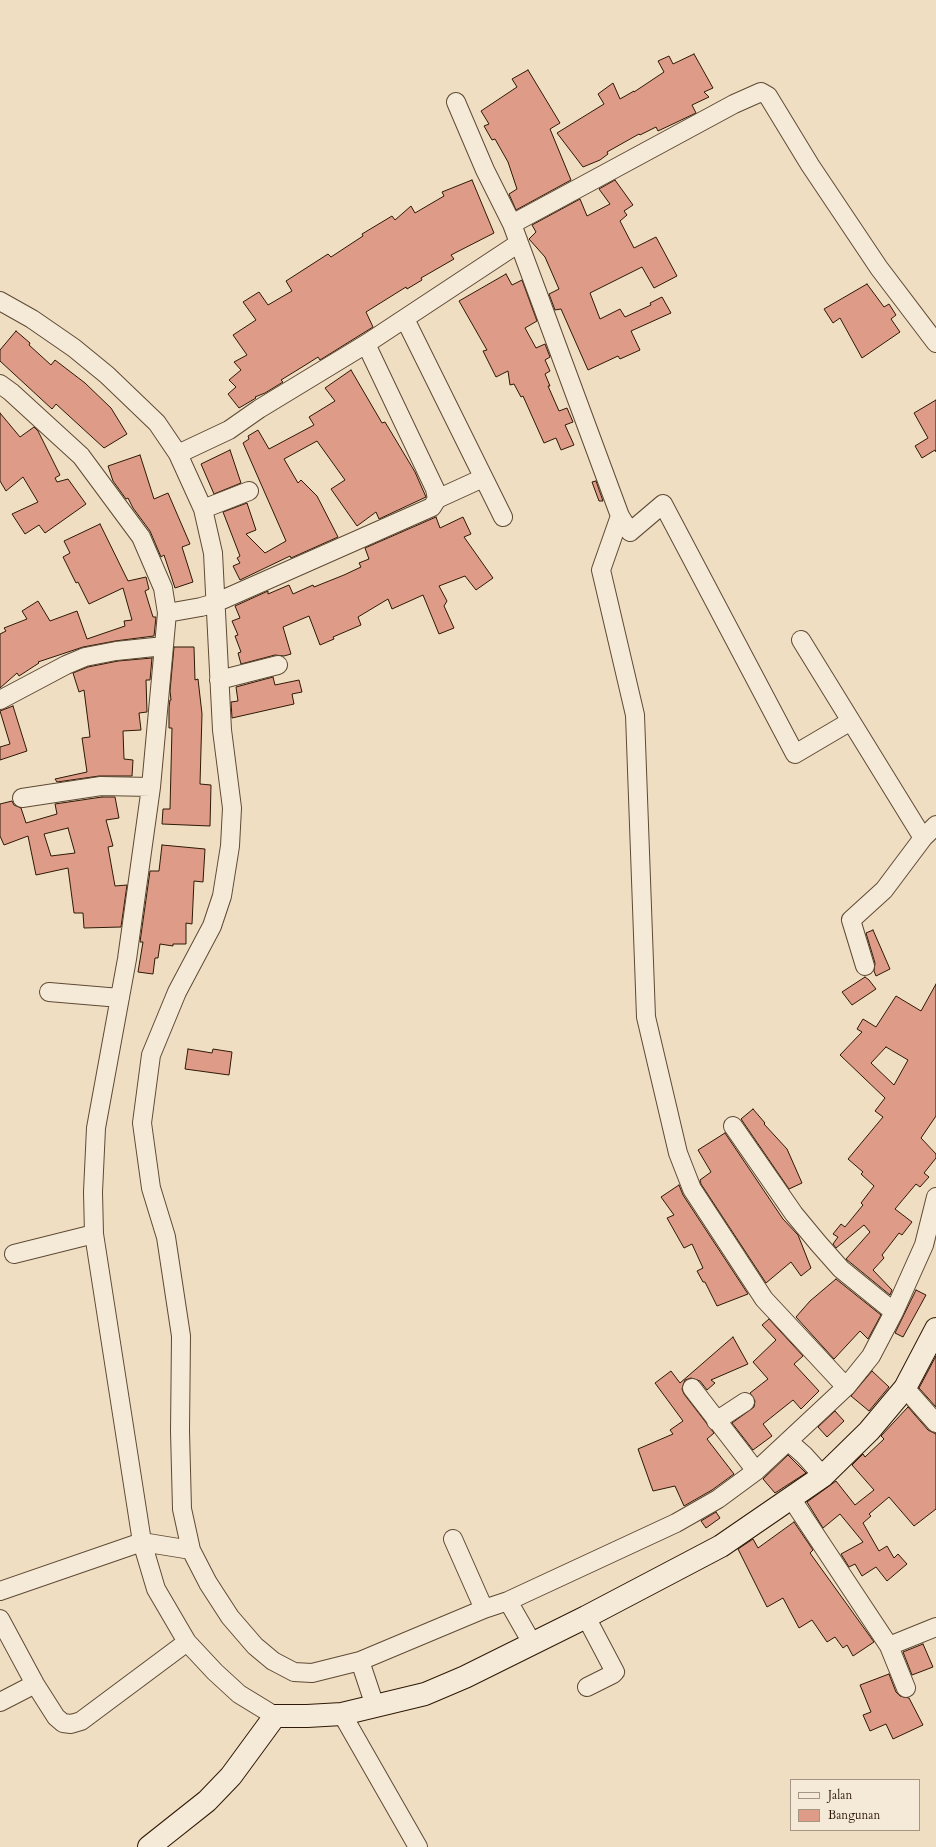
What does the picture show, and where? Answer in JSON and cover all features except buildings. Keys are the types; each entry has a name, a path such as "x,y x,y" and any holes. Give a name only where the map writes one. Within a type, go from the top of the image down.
{"street":[{"path":"512,224 734,104 761,92 768,96 810,165 879,268 936,343"},
{"path":"456,102 485,170 512,224 620,516 630,532 663,504 795,754 851,721"},
{"path":"178,454 229,430 259,409 405,319 519,243"},
{"path":"0,301 32,319 74,348 107,375 157,423 178,454 203,509 213,554 200,607 219,680 222,730 232,808 230,846 222,896 212,926 177,992 151,1055 142,1123 151,1188 166,1237 181,1336 180,1431 183,1548 230,1617 255,1646 273,1662 294,1672 312,1673 425,1694 465,1677 519,1622 718,1498 756,1471 846,1387 871,1356 894,1312 924,1245 936,1197"},
{"path":"405,319 503,518"},
{"path":"366,344 435,489 437,499"},
{"path":"0,384 11,392 81,456 141,537 163,588 167,613 151,787 127,959 96,1128 93,1192 94,1234 156,1589 187,1642 215,1672 239,1694 275,1716 342,1714 368,1684 484,1609"},
{"path":"167,613 200,607 425,511 432,507 437,499 483,478"},
{"path":"203,509 249,492"},
{"path":"620,516 601,570 635,715 646,1017 678,1153 692,1189 764,1299 846,1387"},
{"path":"801,640 923,838"},
{"path":"0,700 66,665 86,657 116,651 164,646"},
{"path":"219,680 278,666"},
{"path":"22,798 101,786 151,787"},
{"path":"864,966 851,920 884,890 923,838 936,825"},
{"path":"49,992 120,998"},
{"path":"733,1126 794,1214 818,1243 841,1269 894,1312"},
{"path":"14,1254 94,1234"},
{"path":"453,1539 484,1609 519,1622 586,1616 722,1546 791,1498 813,1465 869,1431 905,1388 936,1329"},
{"path":"692,1388 756,1471"},
{"path":"905,1388 936,1423"},
{"path":"716,1421 746,1402"},
{"path":"788,1441 813,1465"},
{"path":"791,1498 889,1646 906,1688"},
{"path":"0,1591 149,1543 183,1548"},
{"path":"586,1616 614,1668 613,1674 587,1687"},
{"path":"0,1620 34,1684 56,1717 63,1723 71,1724 81,1721 187,1642"},
{"path":"889,1646 936,1627"},
{"path":"0,1702 34,1684"},
{"path":"342,1714 418,1847"},
{"path":"149,1847 207,1801 231,1776 275,1716"}]}
